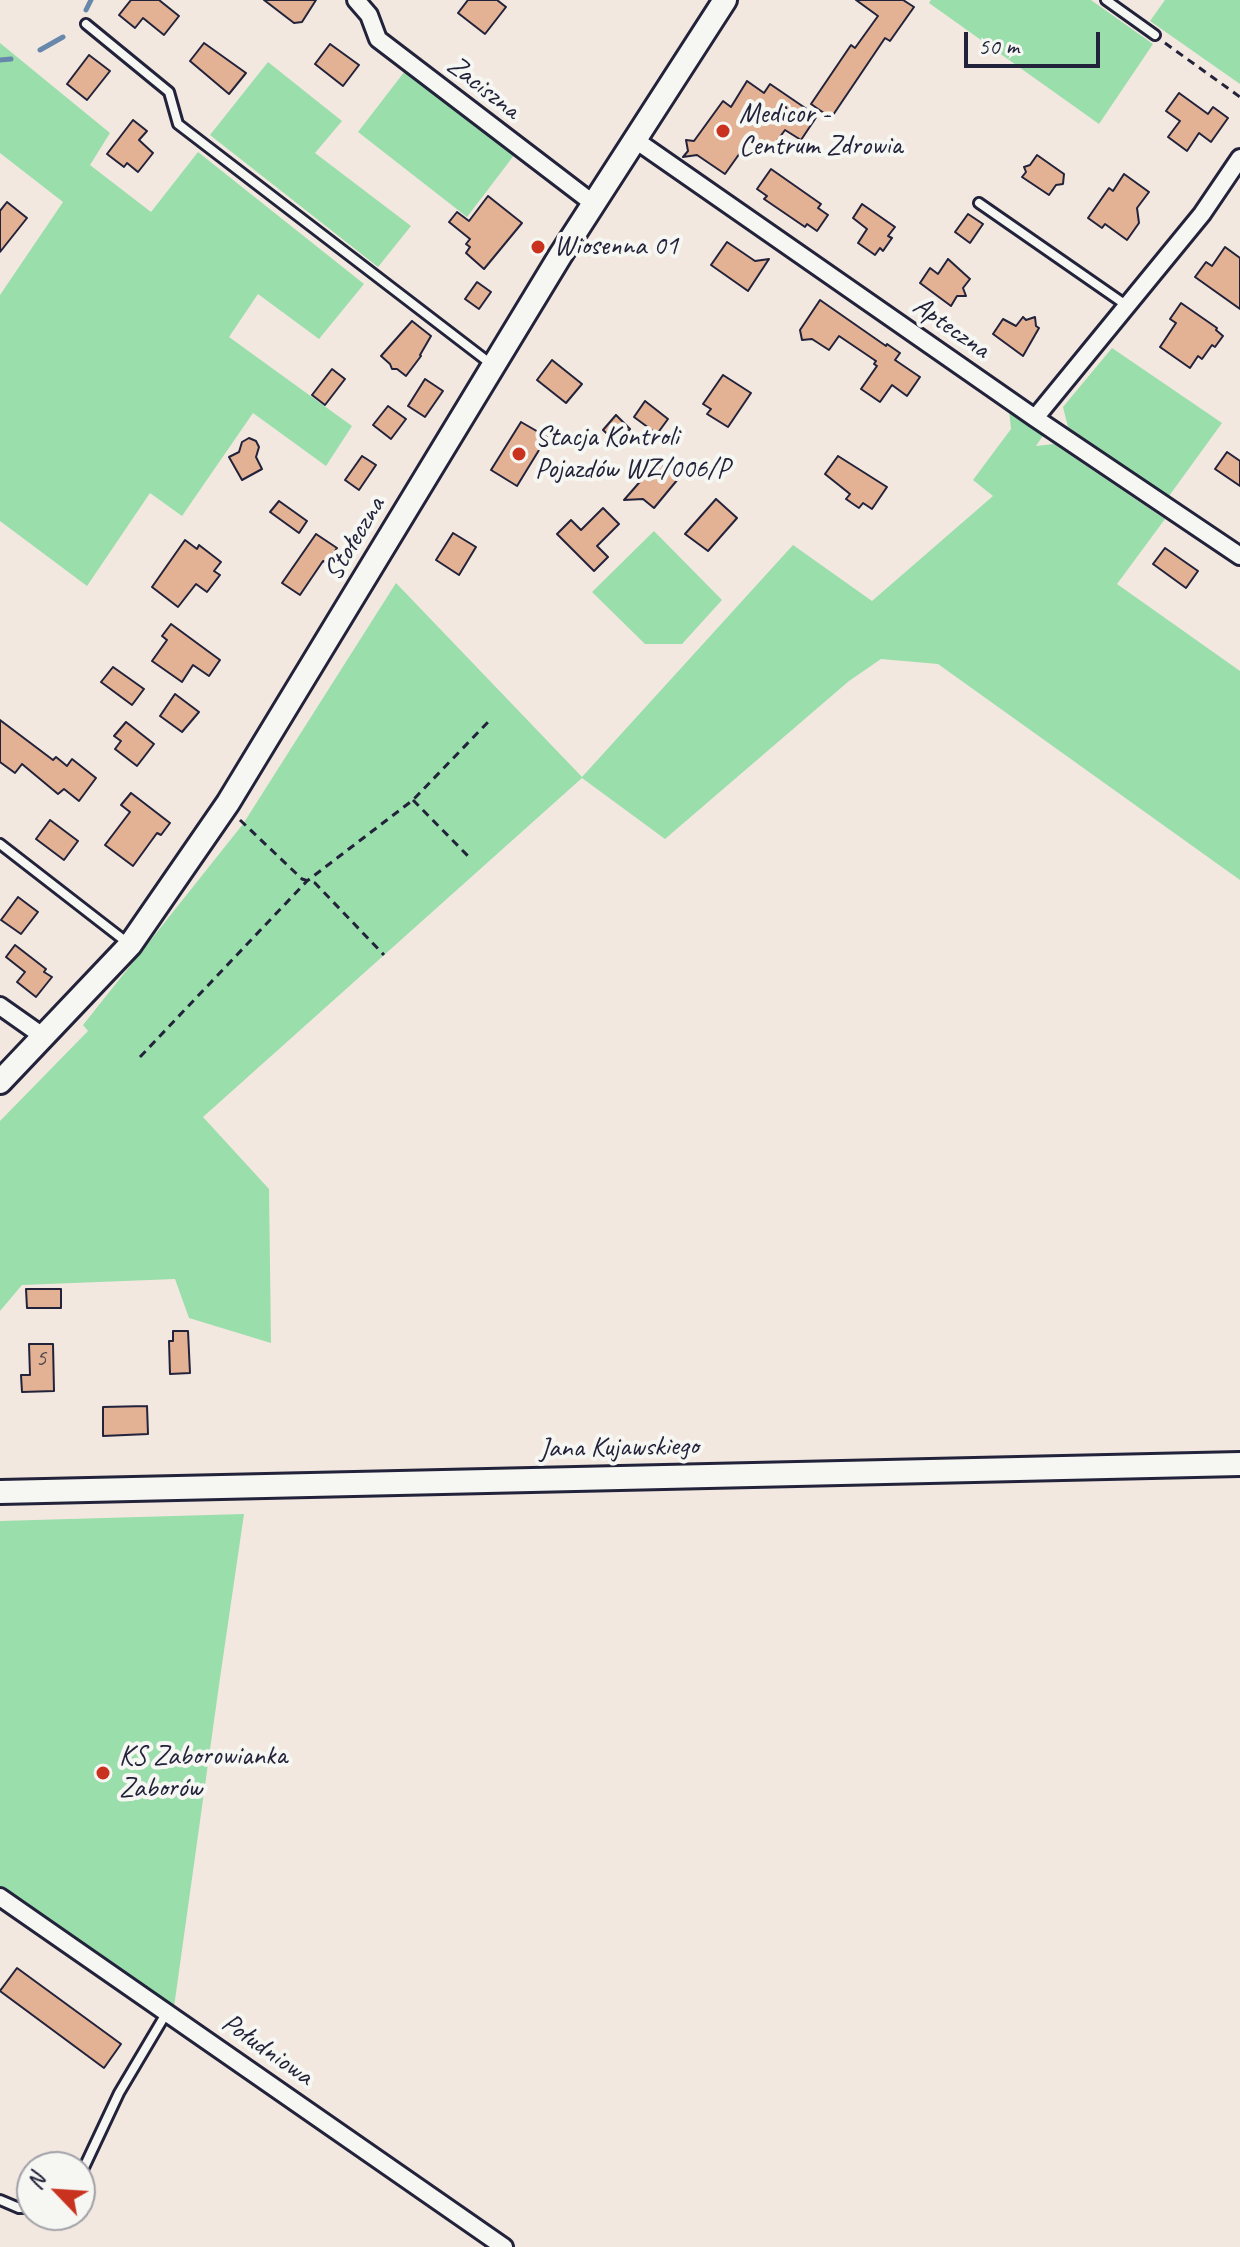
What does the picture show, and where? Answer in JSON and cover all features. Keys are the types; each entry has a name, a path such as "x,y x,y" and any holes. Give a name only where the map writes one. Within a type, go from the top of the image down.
{"main road":[{"name":"Stołeczna","path":"0,1082 130,945 228,803 634,139 725,0"},
{"name":"Jana Kujawskiego","path":"0,1492 1240,1464"}],"street":[{"name":"Zaciszna","path":"356,0 369,15 378,39 594,204"},
{"name":"Apteczna","path":"634,139 1035,418 1240,556"},
{"path":"1035,418 1202,214 1240,158"},
{"path":"0,1006 44,1037"},
{"name":"Południowa","path":"0,1897 504,2247"}],"lane":[{"path":"1106,0 1155,35"},
{"path":"86,24 169,92 178,124 495,367"},
{"path":"979,203 1126,305"},
{"path":"0,844 130,945"},
{"path":"92,2151 119,2093 167,2012"}],"path":[{"path":"1155,35 1240,97"},
{"path":"140,1057 307,881 413,800 488,722"},
{"path":"413,800 468,856"},
{"path":"240,820 302,879 315,883 384,955"}],"green space":[{"path":"931,0 1091,0 1153,44 1099,124 929,3"},
{"path":"1165,0 1240,0 1240,84 1150,21"},
{"path":"0,43 110,133 90,165 151,212 198,152 364,284 319,339 258,294 229,337 352,426 326,466 253,413 182,516 150,493 87,586 0,521 0,295 63,202 0,153"},
{"path":"268,62 342,121 315,153 411,226 378,267 210,135"},
{"path":"405,71 515,154 467,217 358,132"},
{"path":"1112,348 1222,423 1169,496 1068,427 1063,407"},
{"path":"1009,410 1044,434 1036,446 1054,444 1165,519 1117,584 1240,671 1240,880 938,664 881,659 849,681 665,839 582,778 203,1117 269,1189 271,1343 189,1318 175,1279 22,1285 0,1311 0,1121 88,1031 83,1025 243,824 396,583 582,777 793,545 872,601 993,496 973,480 1011,429"},
{"path":"654,531 722,600 682,644 645,644 592,592"},
{"name":"KS Zaborowianka Zaborów","path":"244,1514 174,2007 0,1886 0,1521"}],"building":[{"path":"131,0 159,0 179,16 164,35 143,18 135,28 119,15"},
{"path":"264,0 316,0 302,22 294,23"},
{"path":"468,0 497,0 506,7 485,34 458,13"},
{"path":"856,0 903,0 914,7 890,41 885,38 831,118 811,104 851,45 855,48 878,16"},
{"path":"204,43 246,73 229,94 190,61"},
{"path":"330,44 359,65 343,86 315,64"},
{"path":"89,55 110,71 87,100 67,84"},
{"path":"747,81 764,93 770,84 817,116 801,140 785,130 771,149 752,136 725,174 697,155 683,157 688,151 686,140 694,141 723,101 731,107"},
{"path":"1179,93 1208,114 1213,107 1228,118 1211,142 1199,133 1187,151 1168,137 1180,121 1166,111"},
{"path":"133,120 147,131 139,140 153,153 138,172 127,163 124,167 107,154"},
{"path":"1037,155 1064,174 1063,184 1056,185 1049,195 1022,177 1026,172 1024,167 1030,165"},
{"path":"771,169 821,204 818,208 828,215 817,231 807,224 805,227 764,199 767,196 757,189"},
{"path":"1124,174 1149,192 1137,208 1139,223 1127,240 1105,224 1102,228 1088,218 1109,188 1113,191"},
{"path":"488,196 522,223 484,269 466,253 470,247 466,244 470,239 449,222 457,212 469,221"},
{"path":"7,202 27,218 0,252 0,211"},
{"path":"862,204 895,227 883,251 880,248 875,255 858,243 867,229 853,218"},
{"path":"968,214 983,224 970,243 955,232"},
{"path":"727,242 755,261 769,259 748,291 711,265"},
{"path":"1225,247 1240,258 1240,309 1195,277 1206,262 1212,266"},
{"path":"948,259 970,279 963,288 966,296 957,296 951,306 920,283 930,268 938,274"},
{"path":"477,282 491,292 479,309 465,299"},
{"path":"820,300 900,353 895,360 920,377 907,396 892,385 880,402 861,389 877,366 874,364 876,361 839,336 829,350 812,339 802,340 800,330"},
{"path":"1181,303 1217,328 1223,336 1202,359 1198,356 1190,368 1160,347 1176,323 1170,319"},
{"path":"1023,317 1026,320 1035,317 1039,328 1023,356 993,334 1003,319 1016,326"},
{"path":"412,321 431,336 406,376 392,369 381,356"},
{"path":"552,360 582,384 566,403 537,380"},
{"path":"332,369 345,379 325,405 312,395"},
{"path":"723,375 751,393 728,427 707,414 711,409 703,404"},
{"path":"425,379 443,391 425,417 408,406"},
{"path":"645,401 668,419 657,434 634,417"},
{"path":"388,406 406,419 391,439 373,425"},
{"path":"616,415 630,429 617,443 603,430"},
{"name":"Stacja Kontroli Pojazdów WZ/006/P","path":"521,422 547,437 517,486 491,470"},
{"path":"249,438 256,441 259,447 256,457 262,469 242,480 229,457 239,452 242,442"},
{"path":"1227,452 1240,461 1240,486 1215,469"},
{"path":"362,456 376,465 359,490 345,480"},
{"path":"838,456 887,487 872,509 863,503 859,508 846,499 850,494 825,474"},
{"path":"658,461 678,479 654,508 643,499 624,500"},
{"path":"716,499 737,518 708,551 685,534"},
{"path":"279,501 307,521 299,533 270,512"},
{"path":"603,508 619,524 597,546 608,557 594,571 557,534 571,520 581,530"},
{"path":"453,533 476,547 459,575 436,560"},
{"path":"316,534 337,548 327,563 323,561 300,595 282,583"},
{"path":"185,540 197,549 199,545 221,562 214,571 220,575 207,592 196,584 178,607 152,587"},
{"path":"1165,548 1198,571 1186,588 1153,564"},
{"path":"171,624 220,660 209,676 193,665 182,682 152,661 167,640 162,636"},
{"path":"113,667 144,689 132,705 101,682"},
{"path":"175,694 199,712 182,732 160,716"},
{"path":"0,720 53,760 56,757 67,766 72,759 96,778 79,801 64,789 58,794 22,764 15,773 0,762"},
{"path":"126,722 154,744 137,766 115,749 121,741 114,736"},
{"path":"131,793 170,823 161,835 157,833 133,866 105,845 130,812 121,805"},
{"path":"50,820 78,841 64,860 36,839"},
{"path":"18,897 38,912 21,934 1,920"},
{"path":"15,945 52,977 36,997 17,982 25,972 6,957"},
{"path":"26,1289 61,1289 61,1308 27,1308"},
{"path":"173,1331 188,1331 190,1373 170,1374 169,1341 173,1341"},
{"path":"29,1344 53,1344 54,1391 22,1392 21,1375 30,1375"},
{"path":"147,1406 148,1434 103,1436 103,1407"},
{"path":"17,1968 121,2044 104,2068 0,1991"}],"waterway":[{"path":"86,10 91,0"},
{"path":"40,50 63,37"},
{"path":"0,60 11,59"}],"place":[{"name":"Medicor - Centrum Zdrowia","path":"723,131"},
{"name":"Wiosenna 01","path":"538,247"},
{"name":"Stacja Kontroli Pojazdów WZ/006/P","path":"519,454"},
{"name":"KS Zaborowianka Zaborów","path":"103,1773"}]}
